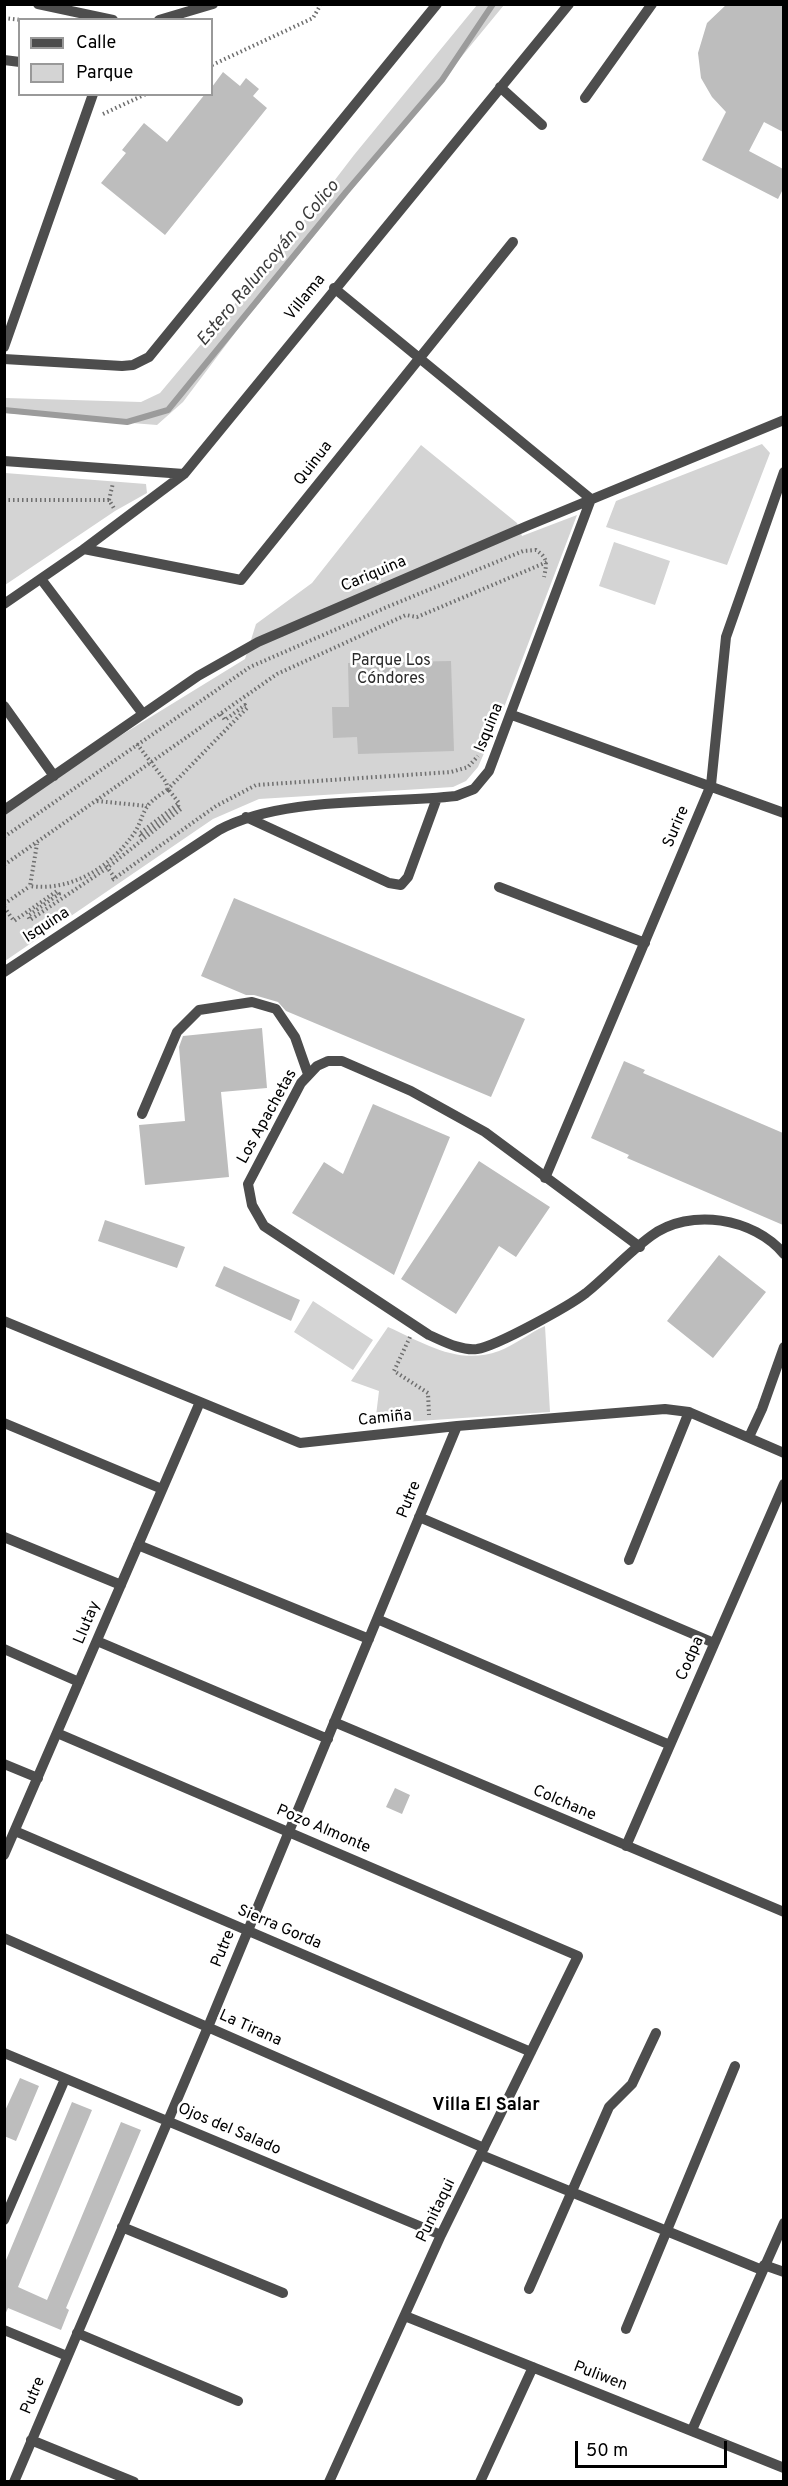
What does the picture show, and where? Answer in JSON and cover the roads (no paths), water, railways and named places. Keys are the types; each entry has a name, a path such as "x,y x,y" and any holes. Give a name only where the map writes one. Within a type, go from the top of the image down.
{"street":[{"path":"38,4 104,18"},
{"path":"166,18 213,4"},
{"path":"4,359 122,366 133,365 149,357 437,4"},
{"name":"Villama","path":"4,604 84,549 184,474 568,4"},
{"path":"585,98 652,4"},
{"path":"500,87 542,125"},
{"path":"4,347 92,96"},
{"name":"Quinua","path":"84,549 241,580 417,358 513,243"},
{"path":"334,288 591,499"},
{"name":"Cariquina","path":"4,810 198,676 258,642 591,499 783,420"},
{"path":"4,461 184,474"},
{"name":"Surire","path":"545,1178 711,785 726,637 783,472"},
{"name":"Isquina","path":"5,972 219,830 246,817 282,809 437,798 465,793 483,781 512,715 566,561 591,499"},
{"path":"41,579 143,714"},
{"path":"4,706 54,776"},
{"path":"512,715 711,785 783,813"},
{"path":"246,817 389,883 401,885 408,877 437,798"},
{"path":"499,887 645,943"},
{"path":"142,1114 177,1032 199,1010 252,1002 276,1009 295,1037 309,1074"},
{"name":"Los Apachetas","path":"640,1247 485,1132 411,1091 342,1061 328,1061 309,1074 301,1083 248,1184 252,1205 264,1226 429,1335 459,1347 475,1349 495,1344 585,1294 640,1247 652,1235 680,1224 711,1220 726,1221 757,1231 783,1254"},
{"name":"Camiña","path":"4,1321 300,1443 457,1426 665,1409 689,1412 783,1453"},
{"path":"749,1437 762,1408 783,1347"},
{"name":"Llutay","path":"4,1855 200,1402"},
{"path":"629,1560 689,1412"},
{"path":"4,1423 162,1489"},
{"name":"Putre","path":"14,2481 208,2027 457,1426"},
{"name":"Codpa","path":"626,1846 783,1484"},
{"path":"419,1517 714,1643"},
{"path":"4,1537 121,1586"},
{"path":"138,1545 369,1640"},
{"path":"377,1619 670,1745"},
{"path":"97,1641 328,1739"},
{"path":"4,1649 79,1682"},
{"name":"Colchane","path":"334,1722 783,1912"},
{"name":"Pozo Almonte","path":"57,1733 578,1956"},
{"path":"4,1764 38,1778"},
{"name":"Sierra Gorda","path":"15,1831 531,2052"},
{"name":"La Tirana","path":"4,1938 208,2027 571,2192 763,2268 783,2272"},
{"name":"Punitaqui","path":"329,2481 441,2235 578,1956"},
{"path":"529,2289 609,2107 632,2084 656,2033"},
{"name":"Ojos del Salado","path":"4,2053 441,2235"},
{"path":"626,2329 735,2066"},
{"path":"4,2220 65,2079"},
{"path":"692,2430 783,2223"},
{"path":"122,2227 283,2293"},
{"name":"Puliwen","path":"405,2316 783,2468"},
{"path":"4,2330 67,2356"},
{"path":"77,2333 238,2401"},
{"path":"481,2481 533,2367"},
{"path":"31,2440 134,2481"}],"waterway":[{"name":"Estero Raluncoyán o Colico","path":"4,410 127,422 168,410 346,192 442,80 493,4"}],"district":[{"name":"Villa El Salar","path":"486,2106"}],"park label":[{"name":"Parque Los Cóndores","path":"391,671"}]}
